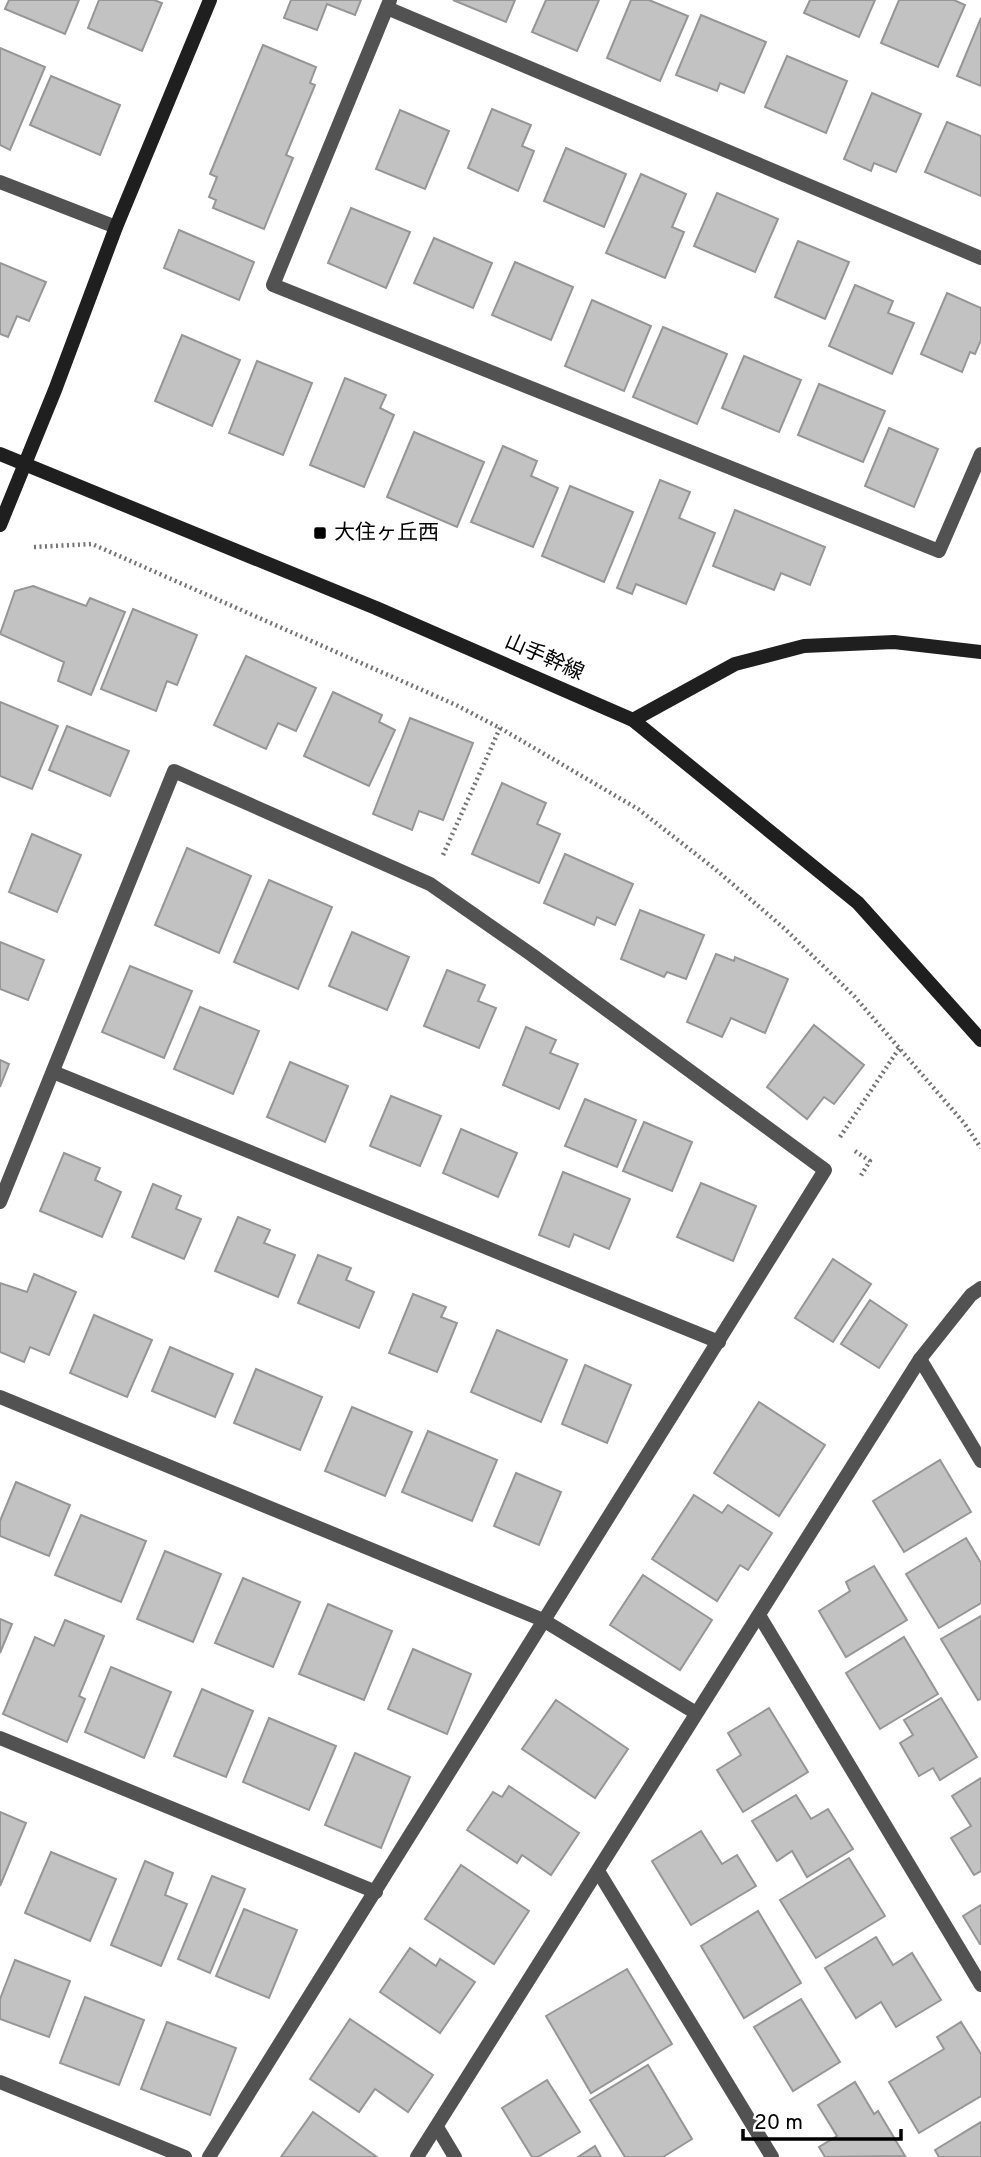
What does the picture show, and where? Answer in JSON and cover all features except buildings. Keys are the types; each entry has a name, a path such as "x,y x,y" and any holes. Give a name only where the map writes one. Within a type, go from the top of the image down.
{"street":[{"path":"0,525 26,464 116,227 209,0"},
{"path":"981,258 389,4 273,285 939,551 981,454"},
{"path":"0,182 116,227"},
{"name":"山手幹線","path":"0,454 376,608 633,720 858,903 981,1040"},
{"path":"633,720 736,664 804,646 894,642 981,652"},
{"path":"0,1202 174,771 430,884 825,1170 209,2157"},
{"path":"53,1072 719,1342"},
{"path":"418,2157 920,1359 971,1295 981,1289"},
{"path":"920,1359 981,1461"},
{"path":"0,1396 543,1620 696,1713"},
{"path":"759,1615 981,1985"},
{"path":"0,1738 376,1892"},
{"path":"598,1871 772,2157"},
{"path":"0,2082 185,2157"},
{"path":"437,2127 455,2157"}],"path":[{"path":"34,547 92,544 456,705 638,809 786,929 900,1047 964,1123 981,1148"},
{"path":"430,884 500,728"}],"place":[{"name":"大住ヶ丘西","path":"320,533"}]}
